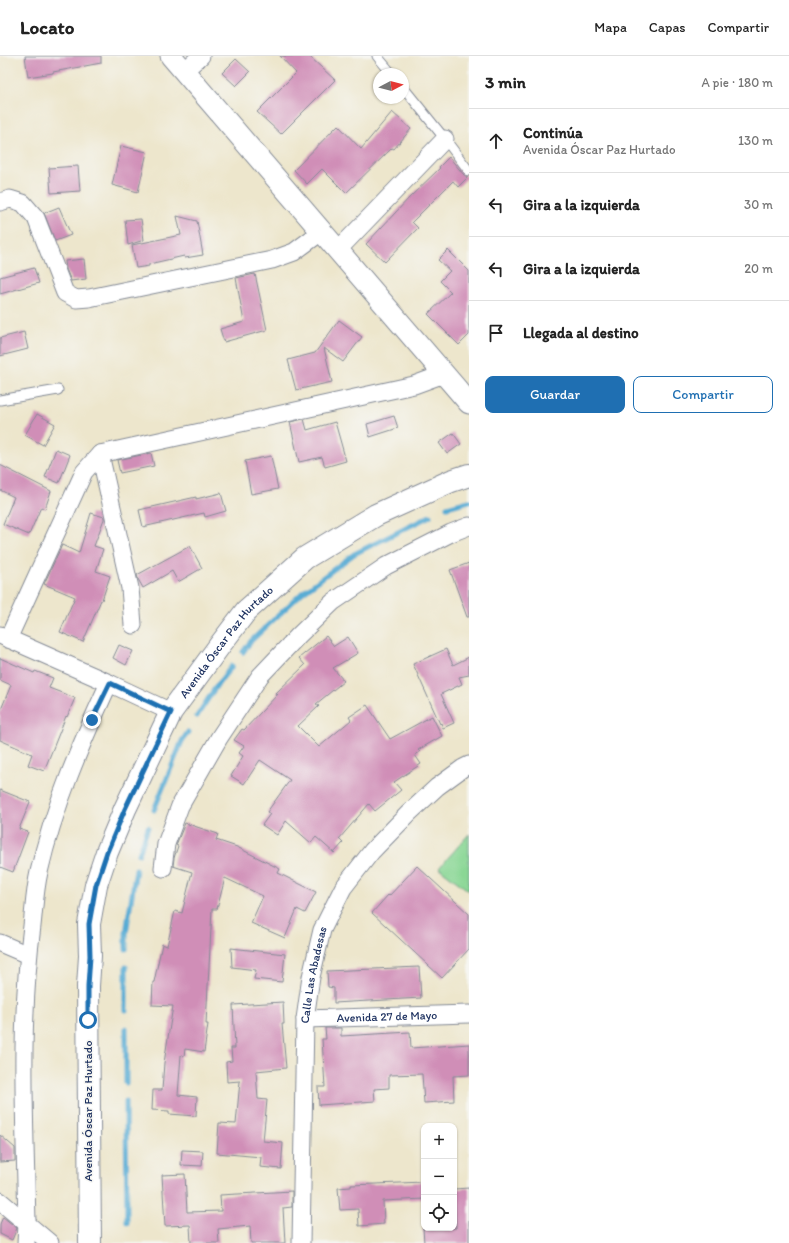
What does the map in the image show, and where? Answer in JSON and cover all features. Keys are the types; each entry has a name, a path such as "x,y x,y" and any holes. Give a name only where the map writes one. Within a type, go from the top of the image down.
{"main road":[{"name":"Avenida Óscar Paz Hurtado","path":"90,1243 88,1000 90,956 89,924 96,885 107,852 128,802 171,712 246,611 305,558 376,515 451,481 469,475"}],"street":[{"path":"200,56 177,63 469,403"},
{"path":"337,251 445,139"},
{"path":"0,202 10,199 23,203 36,218 65,293 76,299 89,298 272,260 294,252 321,232"},
{"path":"171,712 110,683 4,637 84,472 100,454 414,385 444,374"},
{"path":"100,454 130,588 133,625"},
{"path":"163,868 166,844 180,806 219,738 260,676 333,602 386,566 451,532 469,526"},
{"path":"29,1232 23,1038 28,955 38,873 55,813 92,720 110,683"},
{"name":"Calle Las Abadesas","path":"301,1243 305,1019 311,977 322,930 343,888 372,851 437,787 469,765"},
{"path":"0,943 28,955"},
{"name":"Avenida 27 de Mayo","path":"305,1019 469,1014"},
{"path":"0,1201 29,1232 50,1243"}],"lane":[{"path":"377,56 387,68"},
{"path":"409,94 469,171"},
{"path":"0,400 58,390"}],"green space":[{"path":"469,834 469,891 439,868"}],"building":[{"path":"25,56 101,56 101,63 28,77"},
{"path":"280,56 309,56 335,80 281,134 257,112 296,73"},
{"path":"236,59 250,72 236,86 222,73"},
{"path":"392,112 411,129 394,149 392,148 346,193 322,169 307,184 294,170 338,125 361,149"},
{"path":"121,146 147,152 138,192 112,185"},
{"path":"449,157 464,175 468,177 458,187 453,181 412,222 418,228 385,262 366,244"},
{"path":"78,166 80,191 51,193 49,168"},
{"path":"59,207 71,235 55,241 44,213"},
{"path":"177,216 197,221 203,255 185,258 184,256 149,264 149,266 136,268 132,245 181,235"},
{"path":"141,219 144,240 128,245 125,220"},
{"path":"448,250 469,271 469,335 459,345 428,314 451,292 440,281 450,271 438,260"},
{"path":"84,259 86,279 71,281 66,269 65,261"},
{"path":"34,268 39,283 0,294 0,277"},
{"path":"255,274 267,330 224,342 220,329 244,322 236,278"},
{"path":"339,320 362,337 343,362 324,348 332,382 296,390 288,360 315,353"},
{"path":"24,332 28,349 0,356 0,338"},
{"path":"37,414 55,424 43,445 25,435"},
{"path":"394,416 398,428 370,437 367,424"},
{"path":"304,419 307,430 335,422 346,461 325,467 322,457 299,462 290,422"},
{"path":"453,433 461,444 447,454 439,443"},
{"path":"56,449 70,455 59,483 45,477"},
{"path":"151,453 154,466 120,473 117,460"},
{"path":"271,456 278,489 251,494 245,461"},
{"path":"0,465 51,491 45,509 41,507 29,535 3,524 14,497 0,490"},
{"path":"221,493 226,511 205,517 204,513 143,527 139,510"},
{"path":"91,513 104,517 94,546 103,549 96,571 110,576 102,600 83,642 60,632 75,597 44,584 62,545 79,553"},
{"path":"190,546 202,568 178,582 172,571 143,588 137,575"},
{"path":"469,563 469,617 467,617 450,570"},
{"path":"326,636 334,646 348,637 358,653 333,668 344,681 316,704 319,706 298,726 319,747 351,720 349,717 367,705 390,739 432,716 442,736 418,750 420,752 415,755 421,764 394,782 401,790 375,811 369,804 339,839 343,843 334,853 316,837 311,843 286,821 277,835 262,825 270,814 267,812 290,780 260,760 244,784 231,776 243,756 239,753 244,746 234,740 242,729 244,730 278,694 276,693 305,665 299,658"},
{"path":"119,645 133,651 126,665 113,658"},
{"path":"446,649 453,665 469,657 469,675 459,677 462,684 441,694 454,723 443,728 413,664"},
{"path":"0,658 34,673 35,671 53,678 49,688 75,698 67,717 66,716 44,771 28,765 32,754 0,740 0,712 11,685 0,680"},
{"path":"0,790 30,802 19,829 28,832 13,872 0,867"},
{"path":"185,823 218,834 216,840 237,847 280,869 278,873 316,892 305,913 297,909 285,938 251,923 263,896 225,878 217,909 212,909 206,1024 208,1024 204,1052 185,1049 184,1056 181,1055 178,1095 197,1097 196,1116 169,1114 169,1111 152,1110 153,1090 162,1090 164,1063 173,1006 152,1005 153,982 162,944 167,946 175,911 182,913 192,872 173,866 178,846 176,845"},
{"path":"417,866 469,914 469,949 442,978 372,913"},
{"path":"231,948 285,954 282,982 254,979 256,970 232,967"},
{"path":"419,967 421,998 334,1003 334,988 328,987 327,971"},
{"path":"283,1002 284,1024 282,1024 286,1068 256,1071 258,1099 267,1100 263,1141 283,1143 281,1169 260,1167 261,1157 217,1153 219,1123 236,1124 240,1081 227,1082 226,1062 232,1061 231,1048 235,1048 233,1005"},
{"path":"325,1028 341,1028 341,1036 410,1032 411,1048 469,1044 469,1075 453,1076 454,1101 424,1103 422,1074 389,1075 389,1088 374,1089 375,1101 319,1105 318,1087 325,1087 322,1039 326,1039"},
{"path":"0,1135 15,1148 15,1161 0,1162"},
{"path":"182,1150 203,1151 202,1166 181,1165"},
{"path":"185,1174 187,1212 221,1211 220,1195 292,1191 292,1207 283,1208 285,1243 251,1243 250,1226 218,1229 219,1243 191,1243 190,1225 165,1226 162,1175"},
{"path":"421,1182 421,1199 383,1201 384,1224 359,1226 358,1209 340,1210 338,1188 351,1187 351,1185"},
{"path":"469,1188 469,1243 424,1243 423,1231 457,1231 457,1189"},
{"path":"3,1217 17,1228 12,1240 0,1234 0,1224"}],"waterway":[{"path":"447,507 469,501"},
{"path":"243,652 251,641 302,593 354,554 430,516"},
{"path":"197,716 217,685 232,666"},
{"path":"154,810 182,741 188,732"},
{"path":"139,854 148,827"},
{"path":"126,949 126,933 136,869"},
{"path":"126,967 126,1010"},
{"path":"126,1028 126,1083"},
{"path":"126,1101 127,1223"}],"route":[{"path":"88,1020 90,956 89,924 96,885 107,852 125,809 171,712 110,683 92,720"}]}
